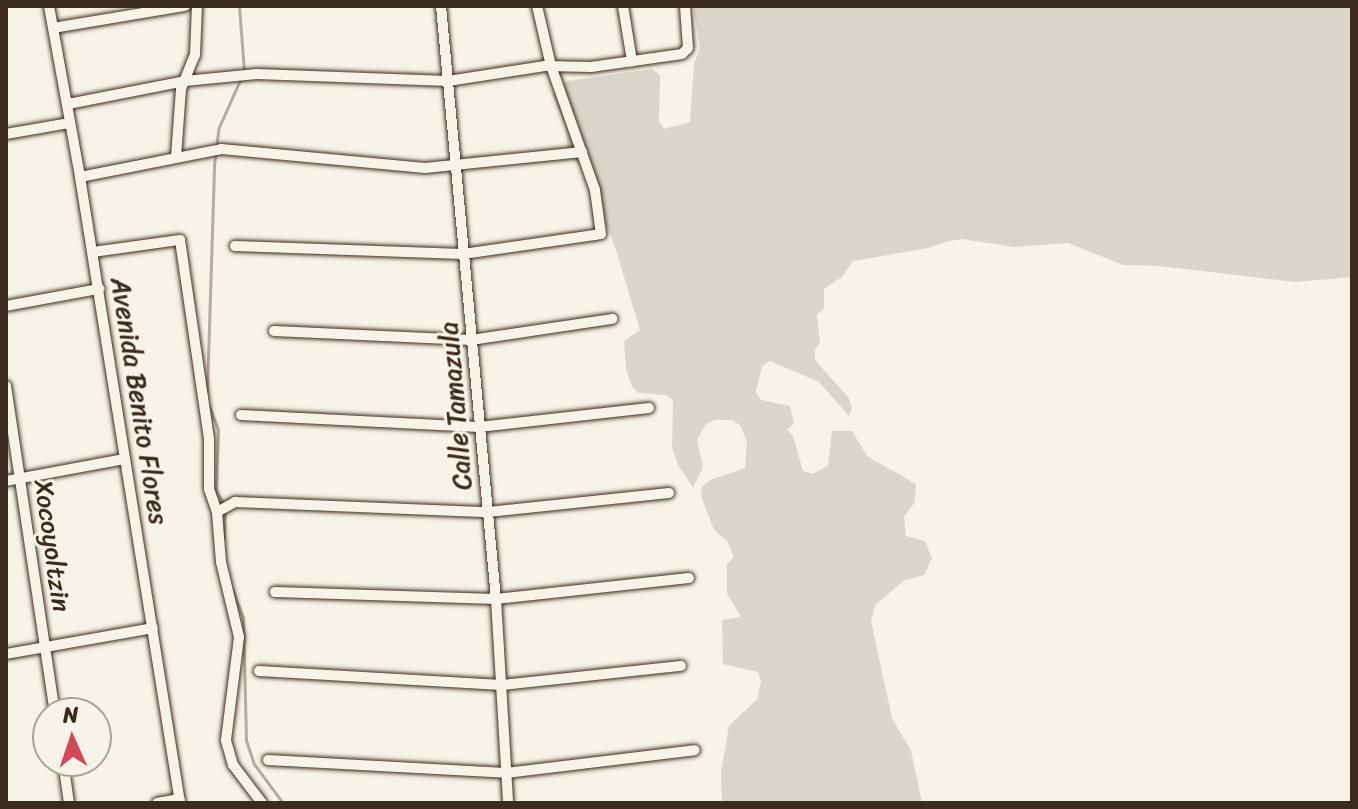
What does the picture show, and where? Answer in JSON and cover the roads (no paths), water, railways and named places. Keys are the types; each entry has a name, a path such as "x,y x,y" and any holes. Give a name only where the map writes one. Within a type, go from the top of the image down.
{"street":[{"name":"Avenida Benito Flores","path":"49,6 93,252 180,801"},
{"path":"53,28 185,6"},
{"path":"176,157 181,89 195,55 197,6"},
{"name":"Calle Tamazula","path":"441,6 496,599 508,803"},
{"path":"235,246 463,254 601,234 595,190 551,66 537,6"},
{"path":"623,6 632,61"},
{"path":"68,104 185,81 262,74 448,81 551,66 591,67 632,61 685,52 685,6"},
{"path":"6,134 70,123"},
{"path":"80,177 221,149 425,168 582,152"},
{"path":"93,252 180,240 209,439 209,489 217,512 221,562 239,637 226,740 233,765 262,803"},
{"path":"6,306 99,289"},
{"path":"274,331 471,340 612,319"},
{"name":"Xocoyoltzin","path":"6,386 53,697"},
{"path":"241,415 479,427 649,408"},
{"path":"6,481 125,459"},
{"path":"217,512 235,502 488,512 669,493"},
{"path":"275,592 496,599 689,578"},
{"path":"6,654 153,628"},
{"path":"259,671 502,685 681,666"},
{"path":"268,760 506,773 695,750"},
{"path":"65,777 69,803"},
{"path":"157,803 180,801"}],"waterway":[{"path":"207,391 214,165 219,127 244,71 239,6"},
{"path":"209,406 218,429 216,491 225,506 224,538"},
{"path":"232,589 243,617 246,740 254,764 283,803"}]}
